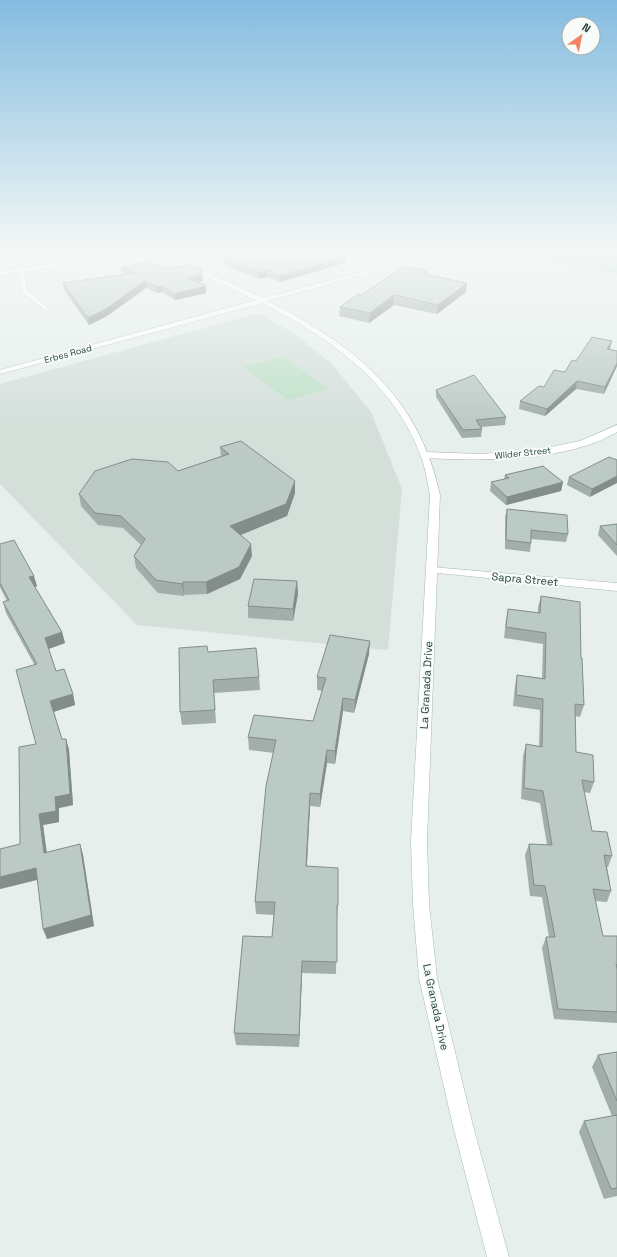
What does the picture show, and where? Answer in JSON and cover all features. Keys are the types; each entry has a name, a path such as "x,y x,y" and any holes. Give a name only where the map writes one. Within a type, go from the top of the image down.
{"street":[{"name":"Erbes Road","path":"0,372 231,309"},
{"name":"La Granada Drive","path":"279,309 310,325 336,342 358,360 377,379 396,402 412,427 425,455 436,495 419,841 428,978 463,1126 498,1257"},
{"name":"Wilder Street","path":"425,455 469,458 512,456 550,451 586,442 617,428"},
{"name":"Sapra Street","path":"432,570 617,587"}],"shaded area":[{"path":"259,313 293,333 331,363 371,412 402,489 388,650 137,625 0,484 0,384"}],"green space":[{"path":"283,356 329,389 288,400 243,367"}],"building":[{"path":"81,309 106,309 106,309 88,318"},
{"path":"348,309 376,309 370,313"},
{"path":"592,337 612,341 607,349 617,351 617,363 605,387 577,381 547,409 520,401 539,386 544,387 554,370 565,372 572,360 576,361"},
{"path":"474,375 506,417 476,420 482,429 463,430 436,390"},
{"path":"241,441 295,481 286,504 230,526 251,544 239,567 206,582 183,582 182,584 156,580 134,556 145,539 121,516 95,513 79,494 95,471 132,459 168,462 178,471 229,454 220,447"},
{"path":"609,457 617,460 617,476 592,489 569,477"},
{"path":"543,466 563,482 507,497 491,482 509,478 505,475"},
{"path":"507,509 567,515 568,534 531,530 531,543 506,540"},
{"path":"617,524 617,545 600,526"},
{"path":"14,540 34,576 29,577 62,632 45,638 56,671 64,669 73,694 50,701 62,739 66,739 70,794 55,797 56,811 39,814 44,853 80,844 91,915 43,929 36,868 0,877 0,849 20,844 19,747 36,744 16,670 37,664 3,602 9,600 0,583 0,544"},
{"path":"254,579 297,581 293,609 248,606"},
{"path":"541,596 580,602 584,705 575,704 576,752 593,755 594,782 582,780 592,831 607,832 612,856 604,855 611,891 593,889 603,936 617,936 617,1012 558,1009 546,937 555,937 545,886 534,885 529,844 552,845 543,791 524,788 526,744 542,747 543,699 516,695 517,675 545,679 546,633 506,627 508,609 540,613"},
{"path":"330,635 370,641 355,700 343,698 335,751 327,750 320,794 310,793 306,866 338,868 337,962 302,961 299,1035 234,1033 243,936 272,937 275,902 255,902 266,786 276,740 248,737 254,715 313,721 326,678 317,677"},
{"path":"207,646 208,652 256,648 259,677 213,680 215,710 180,712 179,648"},
{"path":"617,1052 617,1101 598,1055"},
{"path":"617,1115 617,1188 611,1189 584,1121"}]}
